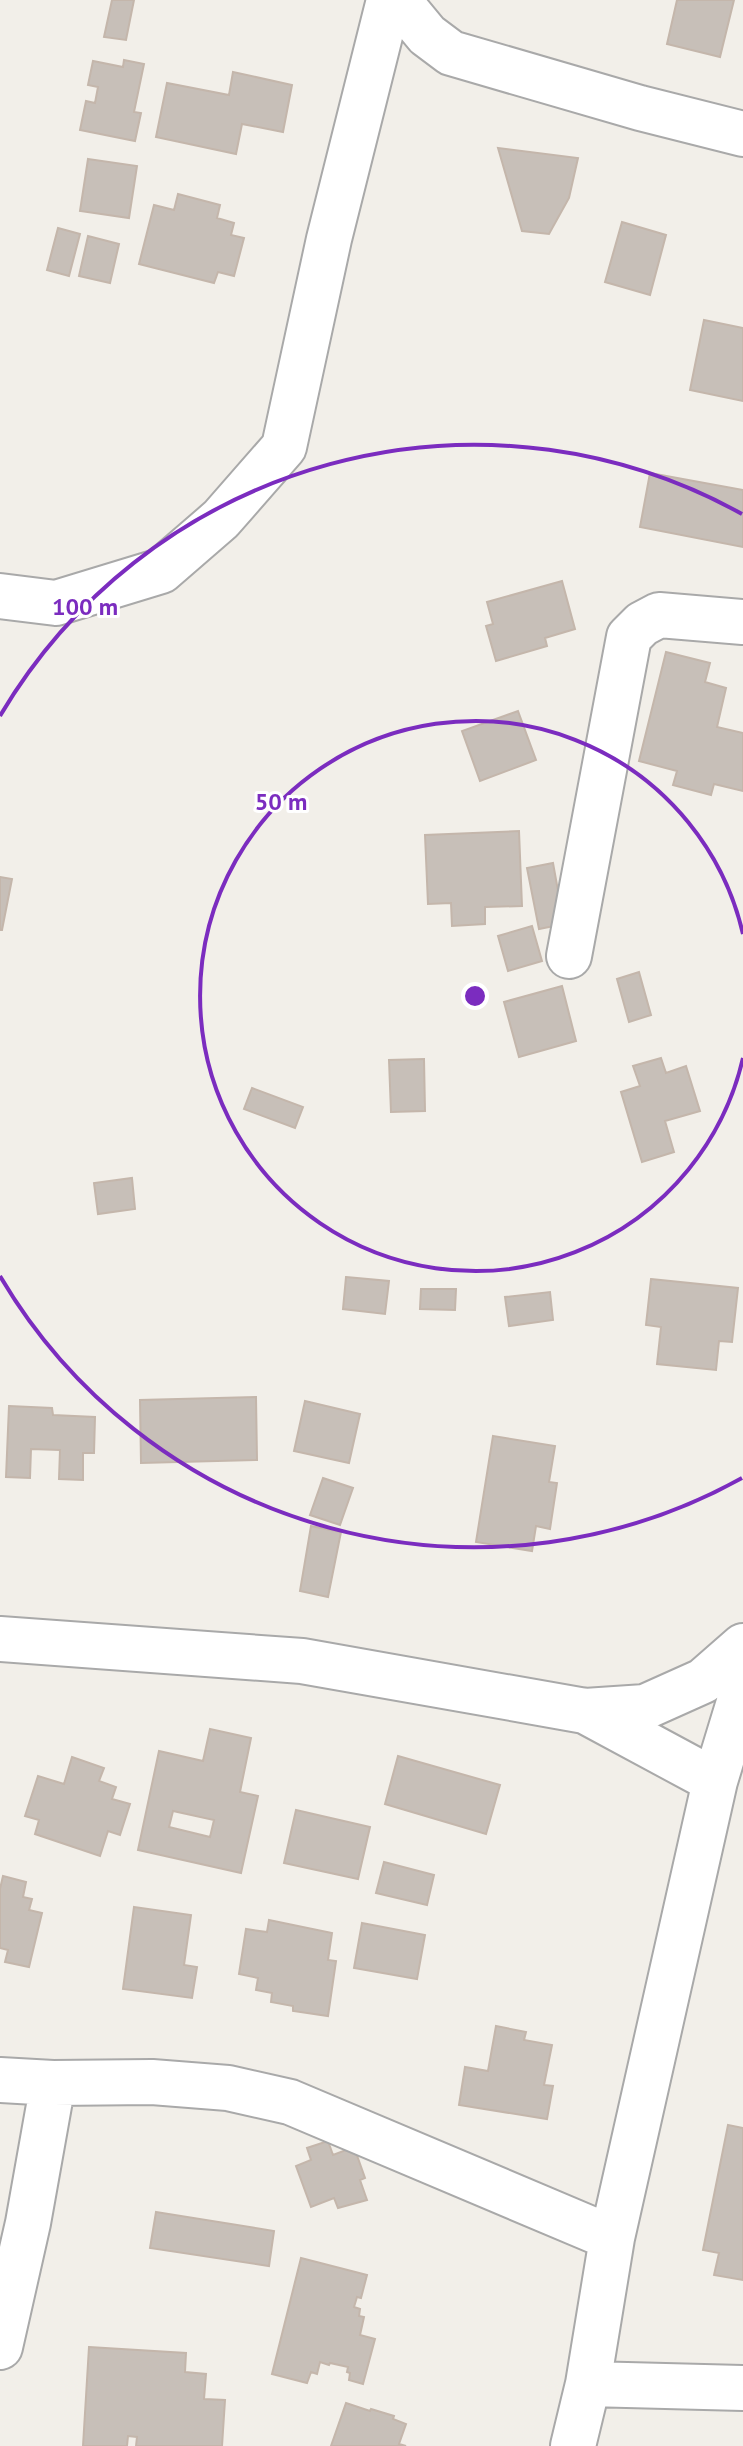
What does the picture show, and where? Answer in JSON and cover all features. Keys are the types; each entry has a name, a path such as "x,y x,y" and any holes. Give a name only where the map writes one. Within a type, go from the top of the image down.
{"street":[{"path":"0,596 56,603 161,571 221,519 284,447 336,210 389,0"},
{"path":"398,0 427,35 451,53 640,108 743,134"},
{"path":"569,956 629,637 642,624 659,615 743,622"},
{"path":"0,1639 302,1661 585,1711 645,1707 703,1681 743,1646"},
{"path":"573,2446 588,2384 612,2238 715,1781 743,1689"},
{"path":"585,1711 715,1781"},
{"path":"0,2080 152,2082 228,2088 290,2102 612,2238"},
{"path":"0,2347 28,2223 53,2083"},
{"path":"588,2384 743,2388"}],"building":[{"path":"112,0 134,0 126,40 104,37"},
{"path":"677,0 734,0 720,57 667,44"},
{"path":"124,60 144,64 134,112 141,113 135,141 80,130 86,101 95,103 98,87 88,85 93,61 123,67"},
{"path":"233,72 292,85 283,132 242,124 236,154 156,137 167,83 229,95"},
{"path":"498,148 578,158 569,198 549,234 522,231"},
{"path":"88,159 137,166 129,218 80,211"},
{"path":"178,194 220,205 217,218 234,223 231,235 244,238 234,276 218,272 214,283 139,264 154,205 174,210"},
{"path":"622,222 666,235 650,295 605,282"},
{"path":"58,228 80,234 69,276 47,270"},
{"path":"88,236 119,244 110,283 79,276"},
{"path":"704,320 743,328 743,401 690,390"},
{"path":"650,473 743,490 743,547 640,527"},
{"path":"562,581 575,629 545,638 547,646 496,661 486,626 493,624 487,602"},
{"path":"666,652 710,663 705,682 726,688 717,727 743,733 743,791 714,784 711,795 673,785 677,771 639,761"},
{"path":"518,711 536,760 480,781 462,731"},
{"path":"519,831 522,906 485,907 485,924 452,926 451,903 428,904 425,835"},
{"path":"553,863 564,924 539,929 527,868"},
{"path":"0,877 12,879 2,930 0,930"},
{"path":"532,926 542,961 508,971 498,936"},
{"path":"639,972 651,1015 629,1022 617,979"},
{"path":"562,986 576,1041 519,1057 504,1002"},
{"path":"661,1058 666,1073 686,1066 700,1111 665,1121 674,1152 642,1162 621,1092 640,1086 633,1066"},
{"path":"424,1059 425,1111 391,1112 389,1060"},
{"path":"252,1088 303,1107 295,1128 244,1109"},
{"path":"132,1178 135,1209 98,1214 94,1183"},
{"path":"346,1277 389,1281 385,1314 343,1309"},
{"path":"651,1279 738,1288 732,1342 719,1341 716,1370 657,1364 661,1327 646,1325"},
{"path":"421,1289 456,1289 455,1310 420,1309"},
{"path":"550,1292 553,1320 509,1326 505,1297"},
{"path":"256,1397 257,1460 141,1463 140,1400"},
{"path":"305,1401 360,1414 349,1463 294,1451"},
{"path":"9,1406 52,1408 53,1415 95,1417 94,1453 83,1453 83,1480 59,1479 60,1450 31,1449 30,1478 6,1477"},
{"path":"493,1436 555,1446 549,1482 557,1483 550,1529 536,1526 532,1551 476,1542"},
{"path":"323,1478 353,1488 340,1525 310,1515"},
{"path":"311,1526 341,1532 328,1597 300,1591"},
{"path":"210,1729 251,1738 240,1792 258,1796 241,1873 138,1850 159,1751 203,1761","holes":["173,1811 214,1820 210,1837 169,1827"]},
{"path":"398,1756 500,1785 486,1834 385,1804"},
{"path":"72,1757 104,1768 99,1781 116,1787 112,1799 130,1804 120,1835 108,1831 100,1856 35,1834 39,1820 25,1816 38,1776 64,1784"},
{"path":"296,1810 370,1827 358,1879 284,1863"},
{"path":"384,1862 434,1875 427,1905 376,1893"},
{"path":"3,1876 26,1882 23,1897 32,1899 29,1910 42,1913 29,1967 5,1962 8,1950 0,1948 0,1889"},
{"path":"134,1907 191,1915 184,1965 197,1967 192,1998 123,1989"},
{"path":"269,1920 332,1933 328,1960 336,1961 328,2016 293,2011 293,2006 271,2002 272,1993 256,1990 258,1978 239,1974 246,1929 267,1932"},
{"path":"362,1923 425,1935 417,1979 354,1968"},
{"path":"496,2026 526,2032 524,2040 552,2045 544,2085 553,2086 547,2119 459,2105 465,2067 488,2071"},
{"path":"728,2125 743,2128 743,2280 714,2275 719,2253 703,2250"},
{"path":"328,2141 333,2155 354,2147 365,2178 360,2180 367,2200 338,2208 334,2198 311,2207 296,2166 311,2160 307,2148"},
{"path":"156,2212 274,2231 269,2266 150,2248"},
{"path":"301,2258 367,2275 361,2298 357,2297 354,2307 360,2309 359,2316 364,2317 360,2335 375,2339 363,2384 349,2380 348,2367 330,2363 320,2362 317,2374 311,2372 307,2383 272,2374"},
{"path":"89,2347 186,2353 185,2372 206,2374 204,2399 225,2400 222,2446 136,2446 137,2437 128,2436 127,2446 83,2446"},
{"path":"346,2403 394,2416 393,2419 406,2424 399,2444 406,2446 331,2446"}]}
